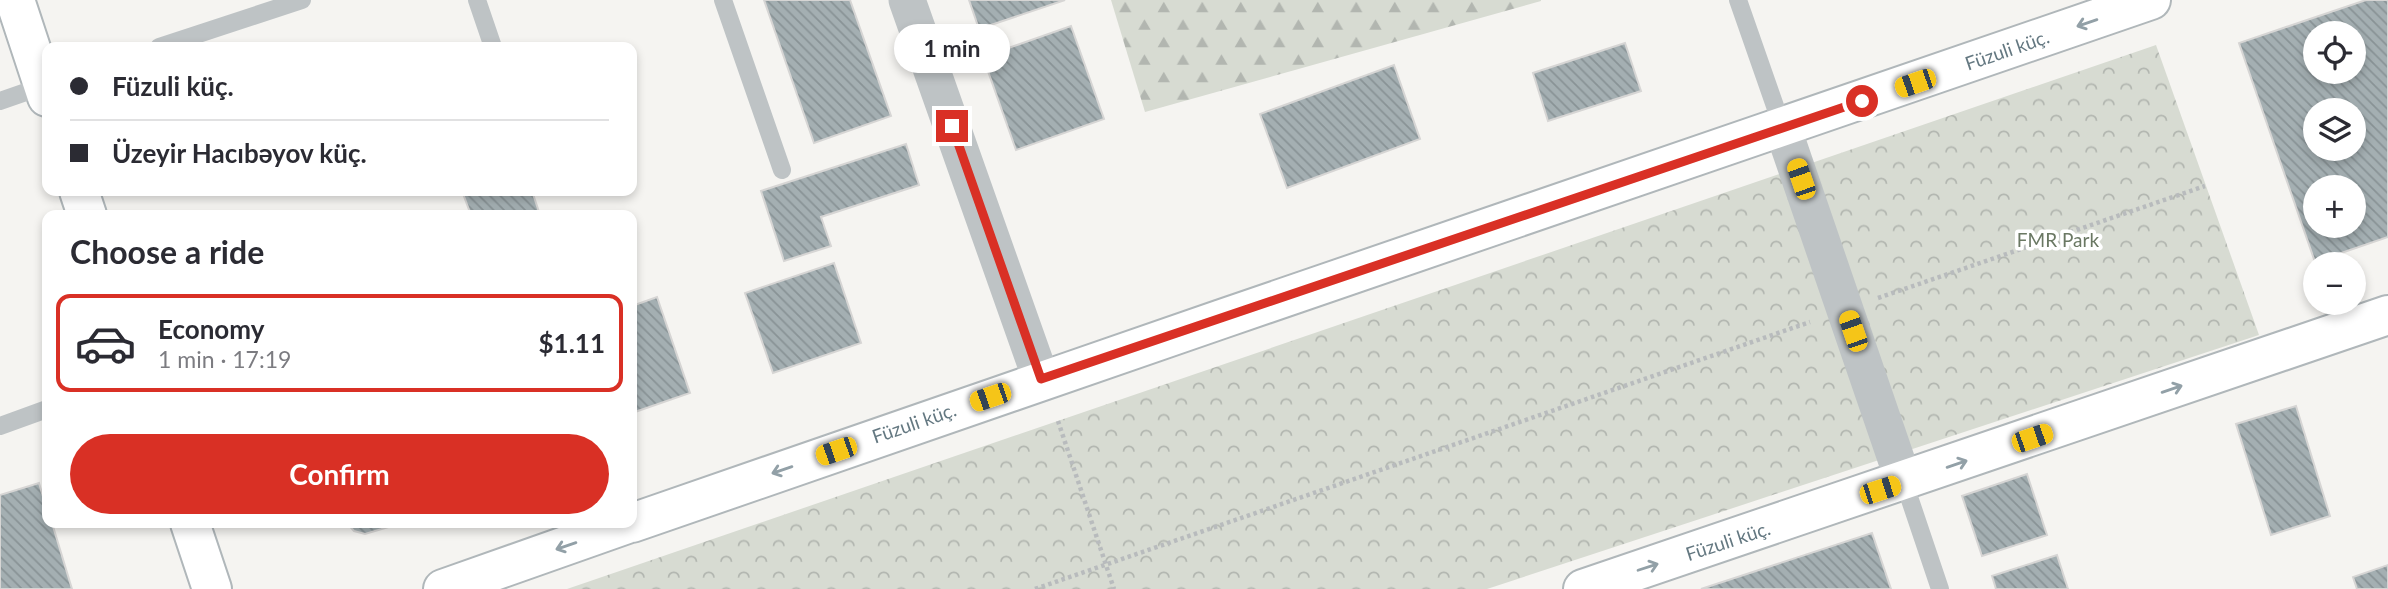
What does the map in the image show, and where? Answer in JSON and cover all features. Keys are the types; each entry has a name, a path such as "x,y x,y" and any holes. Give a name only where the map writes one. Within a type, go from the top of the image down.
{"street":[{"path":"15,0 42,78"},
{"path":"907,0 1041,379"},
{"name":"Füzuli küç.","path":"637,521 1041,379 1783,129 2151,0"},
{"path":"1783,129 1905,482"},
{"name":"Füzuli küç.","path":"1583,589 1905,482 2388,314"},
{"path":"192,528 212,589"},
{"name":"Füzuli küç.","path":"443,589 617,528"}],"lane":[{"path":"477,0 491,42"},
{"path":"723,0 782,170"},
{"path":"1738,0 1783,129"},
{"path":"174,42 296,1"},
{"path":"0,101 42,90"},
{"path":"0,426 42,411"},
{"path":"1905,482 1940,589"}],"path":[{"path":"1865,303 2205,186"},
{"path":"1035,589 1812,321"},
{"path":"1058,421 1114,589"}],"green space":[{"path":"1111,0 1541,0 1541,1 1145,112"},
{"name":"FMR Park","path":"2156,45 2259,335 1487,589 567,589"}],"building":[{"path":"764,0 850,0 891,116 814,143"},
{"path":"969,0 1065,0 979,29"},
{"path":"2366,0 2388,0 2388,237 2344,252 2312,252 2307,238 2366,238 2366,175 2303,175 2303,227 2239,43 2303,21 2303,84 2366,84 2366,21 2304,21"},
{"path":"1071,26 1104,119 1016,150 983,57"},
{"path":"1625,43 1641,91 1548,121 1533,73"},
{"path":"1394,65 1420,139 1287,188 1260,114"},
{"path":"906,144 919,185 821,217 831,246 784,261 761,191"},
{"path":"464,196 534,196 538,210 469,210"},
{"path":"834,263 861,343 773,373 745,293"},
{"path":"657,297 690,393 637,411 637,304"},
{"path":"2296,406 2330,516 2271,535 2236,424"},
{"path":"2027,474 2047,535 1982,556 1962,496"},
{"path":"39,483 42,493 42,528 54,528 72,589 0,589 0,495"},
{"path":"351,528 385,528 365,534"},
{"path":"1872,533 1891,589 1701,589"},
{"path":"2057,555 2068,589 1996,589 1992,576"},
{"path":"2388,565 2388,589 2357,589 2353,577"}],"route":[{"path":"952,126 1041,379 1862,101"}]}
